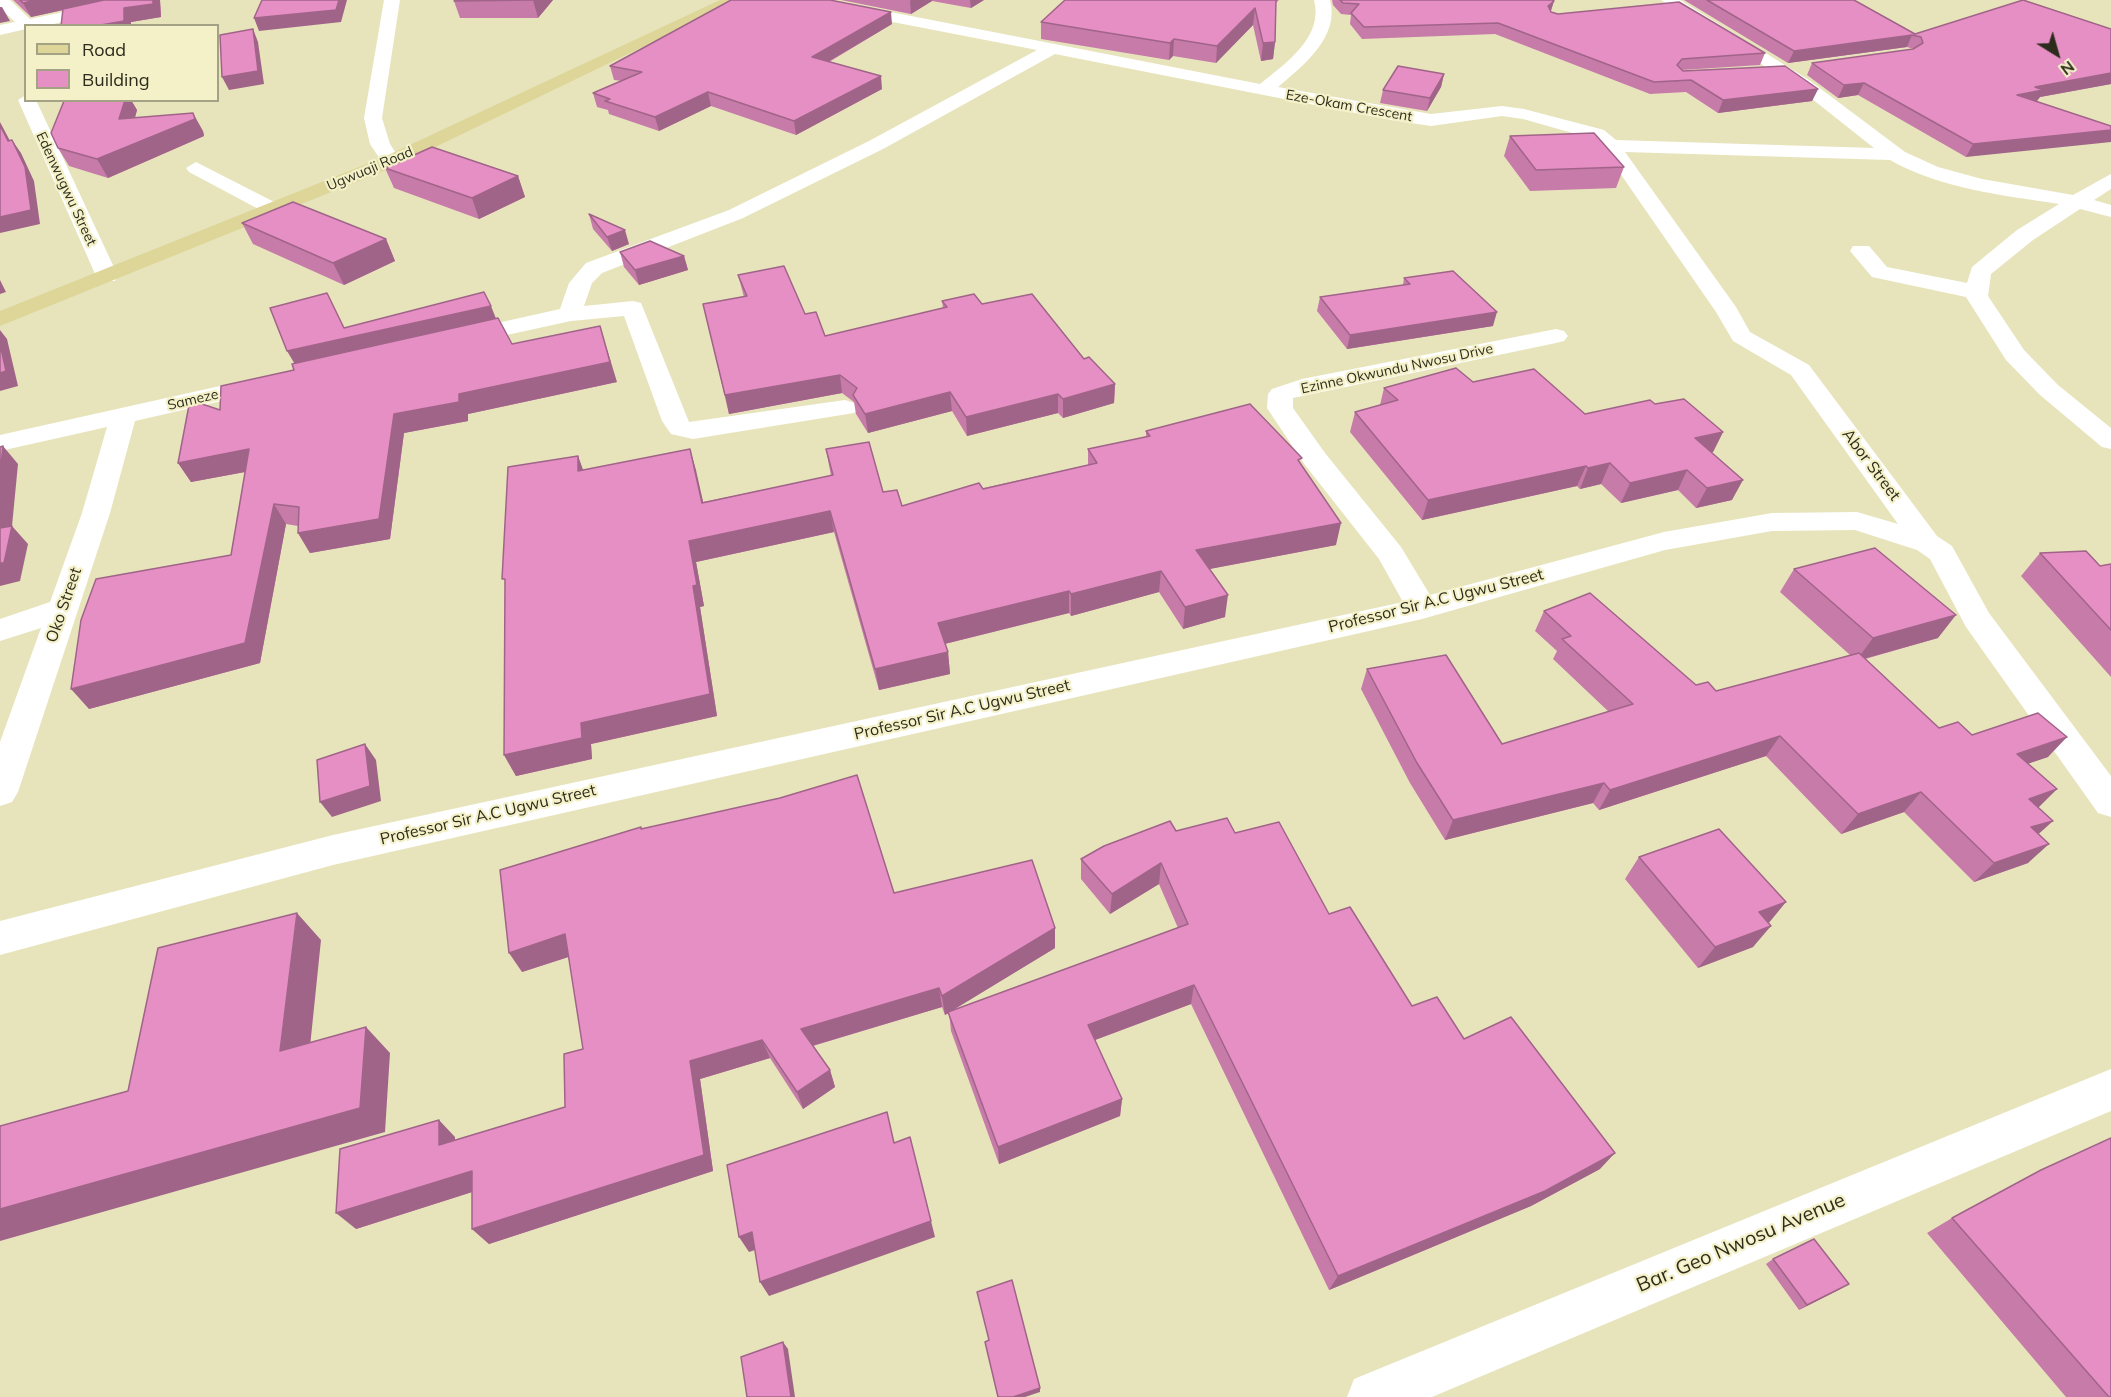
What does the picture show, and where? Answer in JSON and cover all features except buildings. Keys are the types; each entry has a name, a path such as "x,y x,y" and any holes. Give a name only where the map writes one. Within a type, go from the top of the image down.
{"main road":[{"name":"Ugwuaji Road","path":"0,319 391,161 732,0"}],"street":[{"path":"1,0 26,24 52,22 142,0"},
{"path":"391,161 380,144 373,118 392,0"},
{"name":"Eze-Okam Crescent","path":"805,0 1356,109 1431,120 1502,111 1524,114 1597,134 1611,146 1895,154"},
{"path":"1264,90 1313,46 1325,15 1322,0"},
{"path":"1668,5 1784,71 1847,114 1895,154 1925,169 1955,178 2078,200 2111,211"},
{"path":"0,30 24,24"},
{"path":"571,314 577,286 594,268 736,214 876,145 1052,48"},
{"path":"1751,73 1806,68"},
{"name":"Edenwugwu Street","path":"28,102 107,276"},
{"name":"Abor Street","path":"1611,146 1728,312 1739,334 1800,370 1927,543 1942,553 1977,620 2111,803"},
{"path":"196,168 273,209"},
{"path":"2111,180 2025,235 1980,272 1977,292 1985,310 2010,348 2047,388 2111,441"},
{"path":"1861,251 1880,272 1977,292"},
{"path":"434,344 571,314 633,308 675,421 680,428 693,430 845,408"},
{"name":"Ezinne Okwundu Nwosu Drive","path":"1422,608 1391,554 1315,459 1280,408 1281,394 1312,385 1556,336"},
{"name":"Sameze","path":"0,443 284,379"},
{"path":"2047,388 2111,413"},
{"name":"Oko Street","path":"0,792 96,513 123,417"},
{"name":"Professor Sir A.C Ugwu Street","path":"0,938 333,850 1422,608 1664,542 1772,522 1857,521 1927,543"},
{"path":"0,630 63,609"},
{"name":"Bar. Geo Nwosu Avenue","path":"1372,1397 2111,1090"}]}
